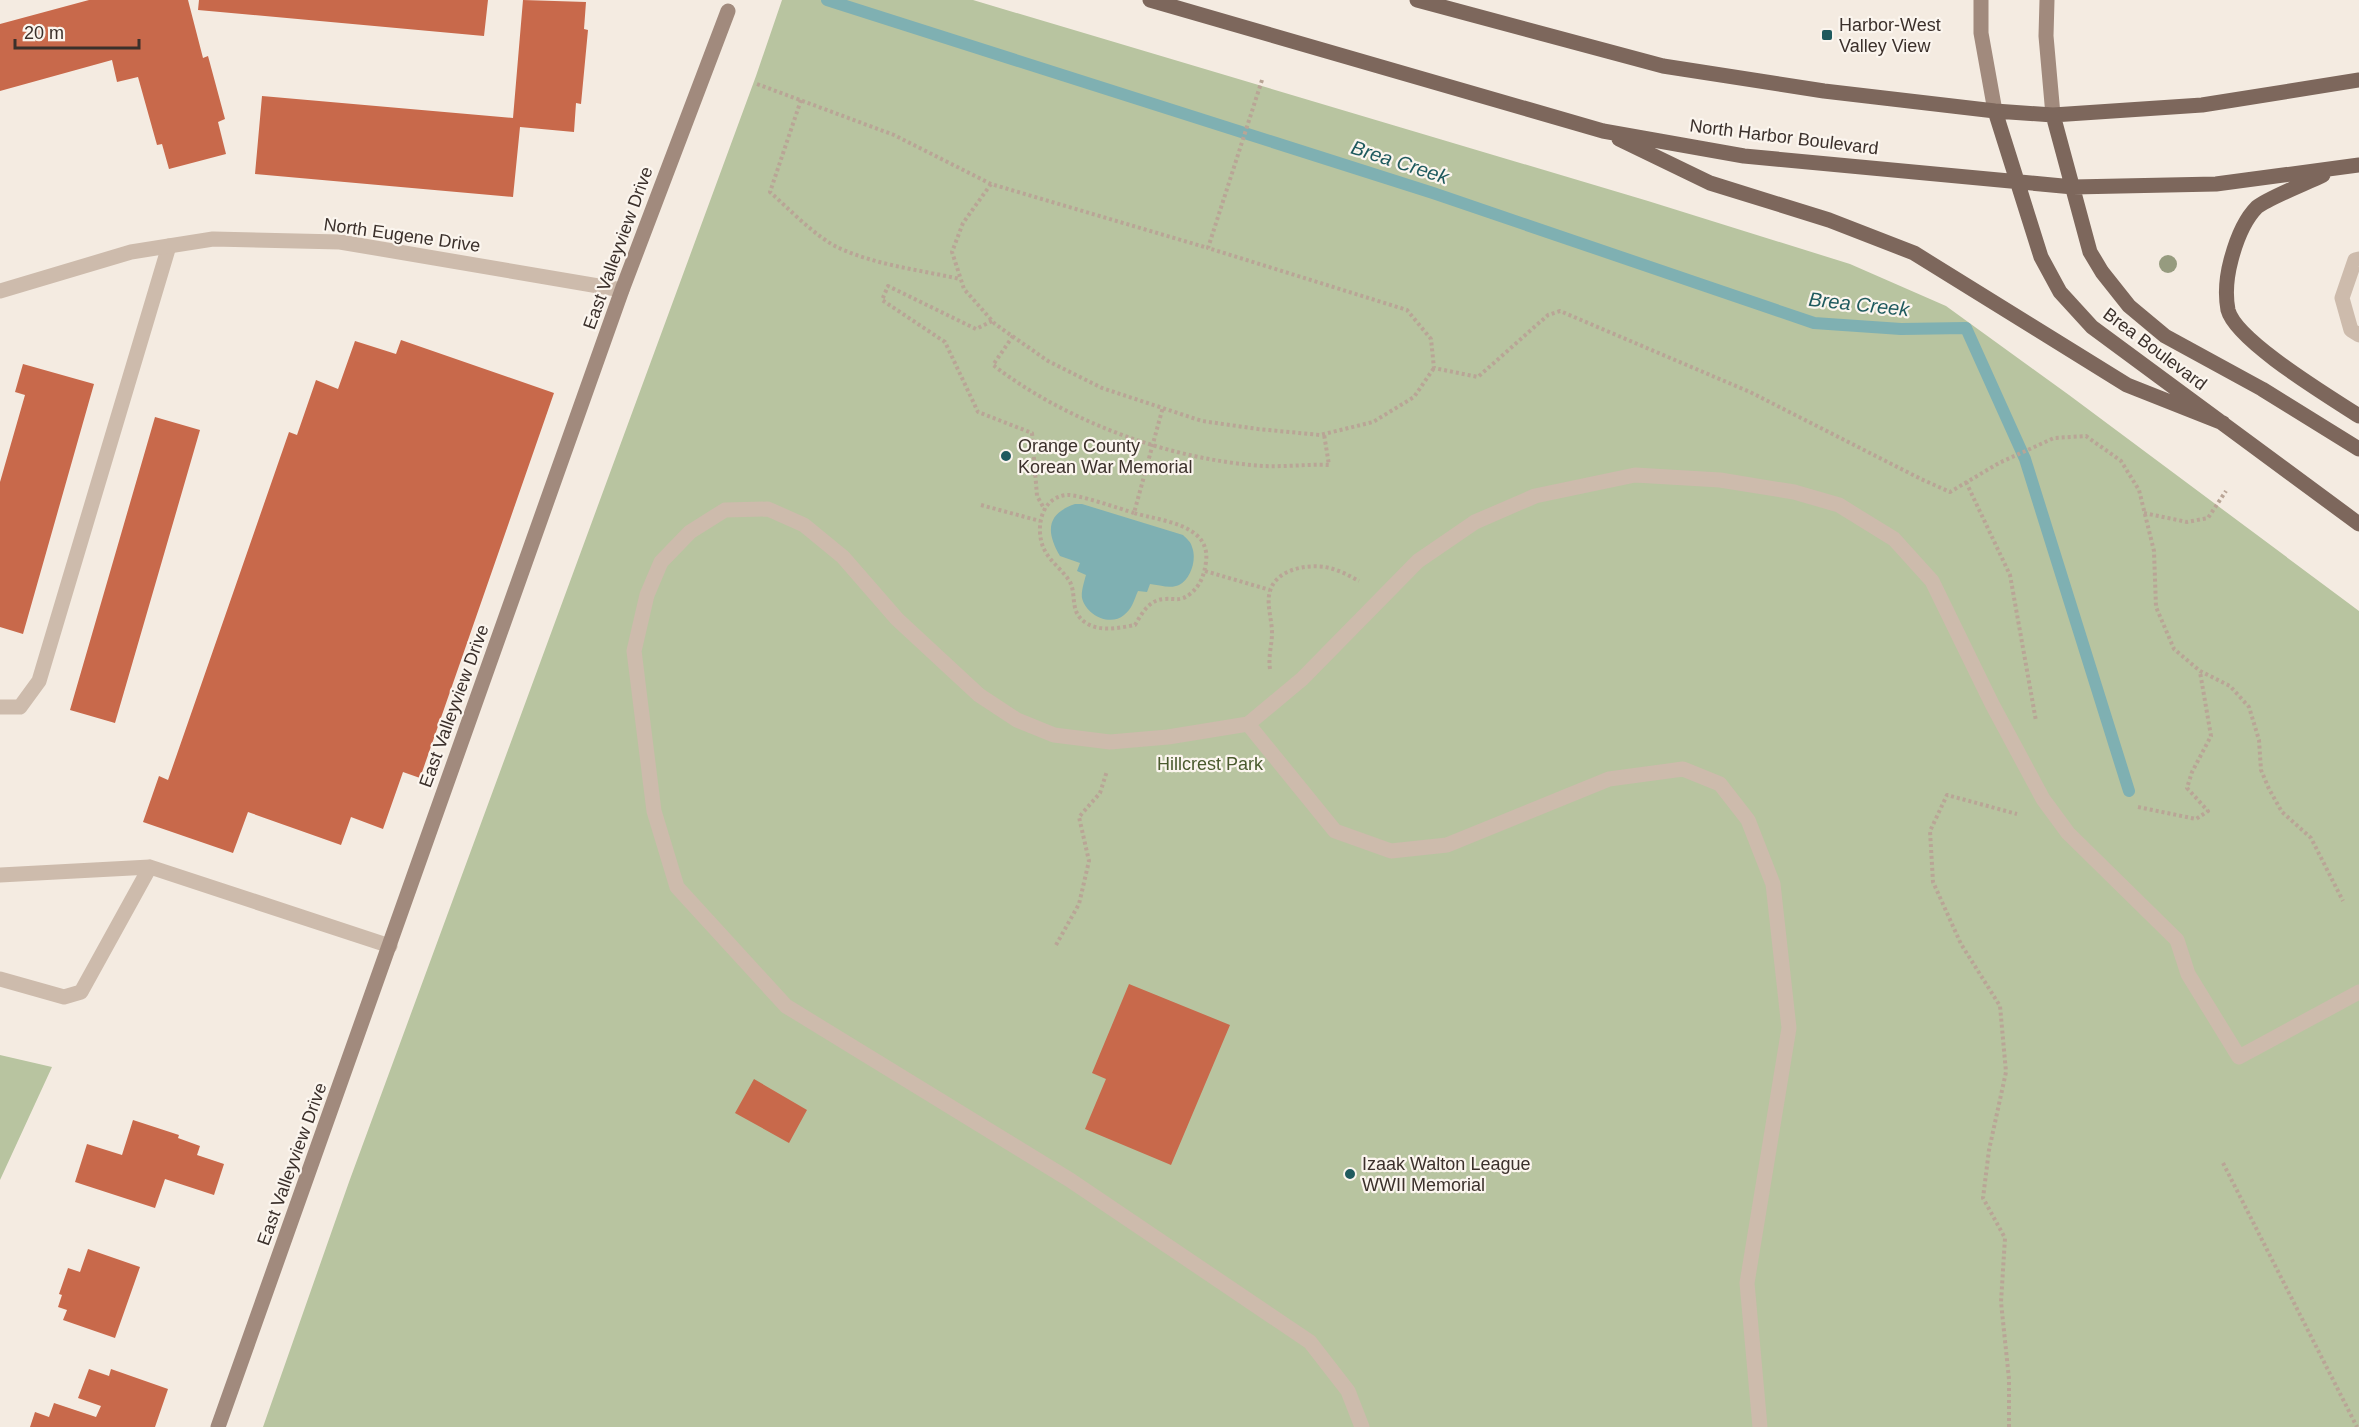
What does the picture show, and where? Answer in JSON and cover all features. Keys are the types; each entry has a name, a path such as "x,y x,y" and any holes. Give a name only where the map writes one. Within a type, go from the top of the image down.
{"main road":[{"name":"North Harbor Boulevard","path":"1150,0 1603,131 1743,156 2073,187 2216,184 2359,165"},
{"path":"1417,0 1662,66 1824,91 2053,116 2202,105 2359,80"},
{"name":"Brea Boulevard","path":"1995,111 2037,249 2060,292 2092,327 2359,524"},
{"name":"Brea Boulevard","path":"2053,116 2090,252 2102,272 2129,306 2165,336 2262,389 2359,449"},
{"path":"1603,131 1710,183 1829,220 1914,253 2127,385 2223,423"},
{"path":"2337,169 2258,206 2245,223 2236,242 2229,267 2227,289 2229,312 2260,349 2359,416"}],"street":[{"path":"1981,0 1981,33 1995,111"},
{"path":"2047,0 2046,36 2053,116"},
{"name":"East Valleyview Drive","path":"218,1427 622,290 730,6"},
{"name":"North Eugene Drive","path":"0,291 131,252 213,239 340,242 622,290"},
{"path":"0,707 20,707 39,681 170,246"},
{"path":"2359,259 2355,260 2342,298 2351,330 2359,335"},
{"path":"1362,1427 1348,1391 1310,1342 1070,1180 786,1006 677,887 654,811 634,651 647,595 662,562 690,532 725,510 768,509 804,525 843,557 897,619 979,695 1017,720 1054,735 1110,742 1168,737 1248,724 1302,679 1418,561 1475,522 1535,496 1635,475 1720,480 1794,492 1839,505 1894,539 1932,581 1992,705 2043,799 2068,833 2177,939 2188,974 2239,1057 2359,992"},
{"path":"1248,724 1300,791 1335,831 1391,851 1447,845 1609,779 1683,769 1720,784 1748,820 1773,884 1789,1028 1747,1283 1760,1427"},
{"path":"0,875 150,867 390,946"},
{"path":"0,979 64,997 81,992 150,867"}],"path":[{"path":"1208,248 1262,80"},
{"path":"757,84 894,135 991,184 1407,310 1431,339 1434,368 1414,397 1373,422 1324,434 1258,429 1202,420 1102,388 1048,361 1012,336 992,321 964,289 952,252 963,223 991,184"},
{"path":"801,100 770,192 800,219 837,247 876,260 960,279"},
{"path":"992,321 976,329 888,286 882,300 945,342 978,412 1032,433 1037,496 1045,510"},
{"path":"1434,368 1478,377 1548,315 1560,311 1750,392 1950,492 2000,463 2054,438 2086,436 2121,461 2139,490 2154,551 2156,607 2174,649 2200,671 2230,686 2249,706 2259,740 2261,770 2269,789 2282,812 2311,838 2343,901"},
{"path":"1012,336 993,365 1012,380 1062,409 1102,427 1152,444 1195,456 1232,462 1266,466 1329,465 1324,434"},
{"path":"1134,513 1163,407"},
{"path":"1966,482 2010,575 2022,629 2037,728"},
{"path":"2144,513 2187,522 2208,518 2226,491"},
{"path":"1067,495 1192,530 1203,540 1207,558 1204,577 1189,595 1175,601 1164,599 1145,607 1135,625 1105,629 1086,623 1075,612 1070,583 1044,550 1038,532 1041,514 1045,510 1053,501 1067,495"},
{"path":"981,505 1040,521"},
{"path":"1280,698 1271,680 1268,657 1272,634 1270,590 1281,574 1305,567 1324,567 1344,573 1385,596"},
{"path":"1205,571 1270,590"},
{"path":"2138,807 2196,819 2208,811 2187,788 2192,772 2211,736 2200,671"},
{"path":"1056,945 1079,904 1089,861 1079,816 1100,793 1110,764 1110,742"},
{"path":"2009,1427 2008,1378 2001,1302 2005,1238 1983,1198 1989,1150 2006,1072 2000,1006 1961,944 1933,882 1930,831 1947,795 2034,817 2043,799"},
{"path":"2223,1163 2357,1427"}],"green space":[{"name":"Hillcrest Park","path":"782,0 973,0 1648,201 1850,264 1946,306 2359,611 2359,1427 263,1427 349,1182"},
{"path":"0,1055 52,1067 0,1180"}],"water":[{"path":"1082,504 1183,535 1191,544 1194,557 1190,574 1176,586 1150,584 1147,592 1138,591 1129,610 1118,618 1112,620 1093,614 1088,610 1082,598 1086,575 1077,571 1080,563 1060,556 1052,539 1051,525 1054,519 1065,508"}],"building":[{"path":"89,0 188,0 203,58 208,56 225,119 218,122 226,154 169,169 162,144 157,145 138,77 117,82 112,60 0,91 0,24"},
{"path":"199,0 488,0 484,36 198,10"},
{"path":"523,0 586,2 584,29 588,30 581,104 576,103 574,132 520,127 513,197 255,174 262,96 513,118"},
{"path":"401,340 554,393 420,778 403,772 383,829 351,817 341,845 248,812 233,853 143,822 159,776 168,780 289,432 297,435 316,380 338,389 355,341 396,354"},
{"path":"23,364 94,384 23,634 0,627 0,482 25,395 15,392"},
{"path":"155,417 200,430 115,723 70,710"},
{"path":"1129,984 1230,1025 1171,1165 1085,1129 1106,1079 1092,1073"},
{"path":"754,1079 807,1110 789,1143 735,1113"},
{"path":"133,1120 179,1135 178,1138 200,1146 197,1155 224,1164 214,1195 165,1179 155,1208 75,1182 87,1144 122,1155"},
{"path":"88,1249 140,1267 115,1338 63,1320 67,1310 58,1307 62,1295 59,1294 68,1268 80,1272"},
{"path":"89,1369 109,1376 111,1369 168,1389 155,1427 30,1427 35,1412 49,1417 54,1403 96,1417 101,1406 78,1398"}],"waterway":[{"name":"Brea Creek","path":"827,0 1433,193 1814,323 1901,329 1966,328 2025,459 2129,791"}],"place":[{"name":"Harbor-West Valley View","path":"1827,35"},
{"name":"Orange County Korean War Memorial","path":"1006,456"},
{"name":"Izaak Walton League WWII Memorial","path":"1350,1174"}]}
